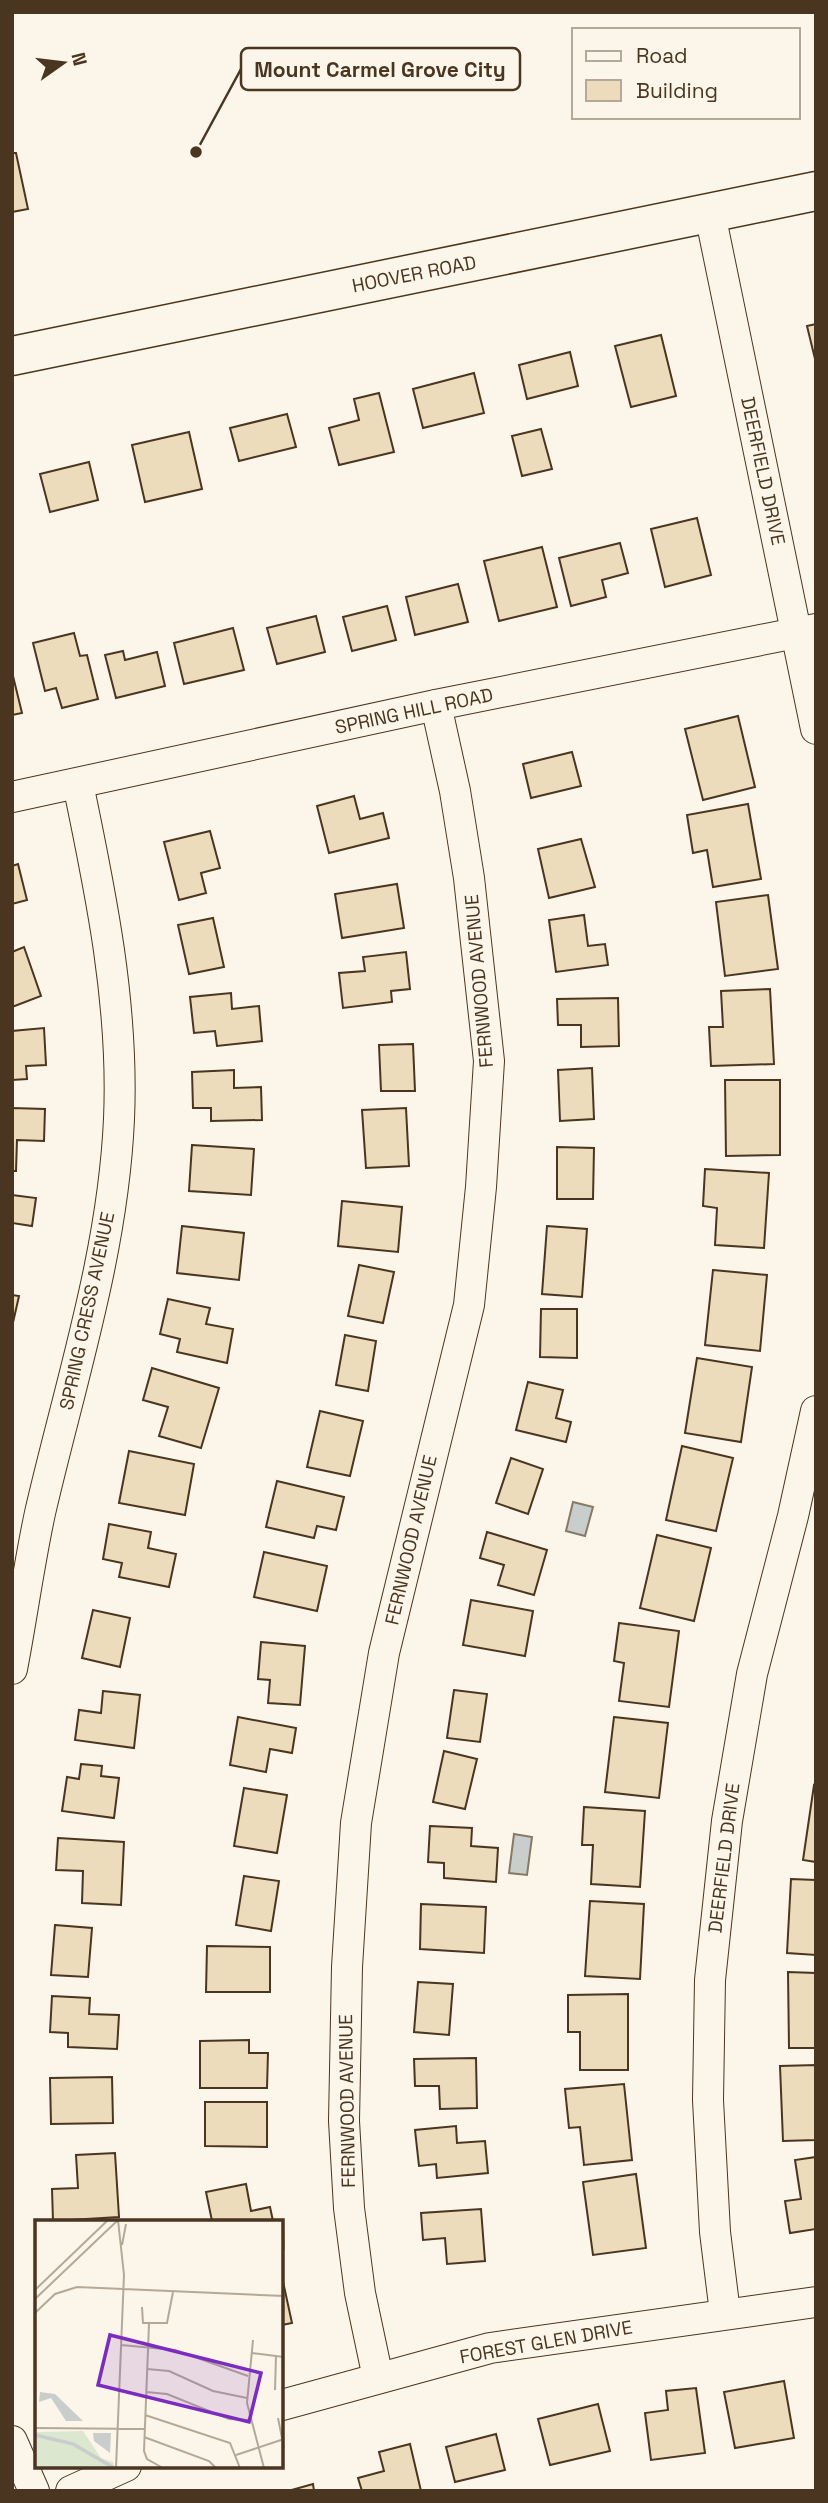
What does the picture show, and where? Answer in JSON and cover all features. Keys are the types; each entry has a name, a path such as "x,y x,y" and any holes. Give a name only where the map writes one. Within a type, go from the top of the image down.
{"main road":[{"name":"HOOVER ROAD","path":"12,356 816,191"}],"street":[{"name":"DEERFIELD DRIVE","path":"710,214 806,631 816,729"},
{"name":"SPRING HILL ROAD","path":"12,797 436,705 806,631"},
{"name":"FERNWOOD AVENUE","path":"378,2378 360,2293 349,2208 344,2121 346,1967 356,1823 384,1653 469,1305 481,1187 489,1061 469,878 455,791 436,705"},
{"name":"SPRING CRESS AVENUE","path":"12,1669 40,1515 98,1282 111,1200 119,1119 114,989 97,875 78,784"},
{"name":"DEERFIELD DRIVE","path":"725,2313 715,2232 708,2100 710,1980 727,1821 752,1674 815,1422"},
{"name":"FOREST GLEN DRIVE","path":"284,2404 490,2348 816,2302"},
{"path":"12,2441 34,2491"},
{"path":"71,2491 123,2468"}],"shaded area":[{"path":"573,1502 593,1507 585,1536 566,1531"},
{"path":"514,1834 532,1837 527,1875 509,1873"}],"building":[{"path":"12,153 16,153 28,209 12,212"},
{"path":"816,324 816,363 807,326"},
{"path":"661,335 676,396 631,407 615,346"},
{"path":"570,352 578,386 527,399 519,365"},
{"path":"474,373 484,413 423,428 413,389"},
{"path":"379,393 394,452 339,465 329,428 359,420 354,399"},
{"path":"287,414 296,447 239,461 230,428"},
{"path":"541,429 552,469 522,476 512,436"},
{"path":"189,432 202,489 145,502 132,445"},
{"path":"89,462 98,500 50,512 40,474"},
{"path":"697,518 711,575 665,587 651,529"},
{"path":"620,543 628,573 602,580 606,597 571,606 559,558"},
{"path":"542,547 557,607 499,621 484,561"},
{"path":"458,584 468,622 415,635 406,597"},
{"path":"387,606 396,640 352,651 343,617"},
{"path":"316,616 325,652 277,664 267,628"},
{"path":"233,628 244,670 184,684 174,643"},
{"path":"74,633 80,656 87,655 98,699 62,708 56,688 45,691 33,643"},
{"path":"123,651 125,660 157,652 165,686 116,698 105,655"},
{"path":"12,672 22,713 12,715"},
{"path":"738,716 755,787 703,800 685,729"},
{"path":"572,752 581,786 531,798 523,764"},
{"path":"354,796 360,819 383,813 389,838 329,853 317,806"},
{"path":"748,804 761,879 713,887 707,850 693,853 687,815"},
{"path":"210,831 220,868 201,873 206,893 179,900 164,842"},
{"path":"581,839 595,887 549,898 538,849"},
{"path":"18,864 27,900 12,904 12,866"},
{"path":"397,884 404,928 342,938 335,894"},
{"path":"768,895 778,969 725,976 716,902"},
{"path":"584,915 588,946 605,944 608,965 556,972 549,920"},
{"path":"213,918 224,967 189,974 178,925"},
{"path":"24,947 41,996 12,1007 12,952"},
{"path":"406,952 410,989 391,991 392,1002 343,1008 339,973 365,971 363,957"},
{"path":"770,989 774,1064 711,1066 709,1027 723,1027 721,991"},
{"path":"231,993 232,1009 259,1006 262,1041 217,1046 215,1031 194,1033 190,997"},
{"path":"618,998 619,1046 581,1047 581,1025 558,1025 557,999"},
{"path":"44,1028 46,1065 26,1066 27,1079 12,1080 12,1031"},
{"path":"413,1044 415,1091 381,1091 379,1045"},
{"path":"592,1068 594,1119 560,1121 558,1070"},
{"path":"234,1070 234,1088 261,1087 262,1120 211,1121 211,1108 193,1108 192,1072"},
{"path":"725,1080 780,1080 780,1155 726,1156"},
{"path":"12,1108 45,1109 44,1141 17,1140 16,1171 12,1171"},
{"path":"406,1108 409,1166 366,1168 362,1110"},
{"path":"192,1145 254,1149 251,1195 189,1191"},
{"path":"557,1147 594,1148 593,1199 557,1199"},
{"path":"705,1169 769,1173 764,1248 715,1245 717,1208 703,1206"},
{"path":"12,1195 36,1198 32,1226 12,1223"},
{"path":"342,1201 402,1207 398,1252 338,1246"},
{"path":"182,1226 244,1233 239,1280 177,1273"},
{"path":"547,1226 587,1229 582,1297 542,1294"},
{"path":"359,1265 394,1272 383,1323 348,1316"},
{"path":"713,1270 767,1275 760,1351 705,1345"},
{"path":"12,1295 19,1296 12,1327"},
{"path":"168,1299 210,1308 206,1324 233,1329 227,1363 177,1352 180,1339 160,1334"},
{"path":"541,1309 577,1309 577,1358 540,1357"},
{"path":"345,1335 376,1341 368,1391 336,1385"},
{"path":"697,1358 752,1367 741,1442 685,1433"},
{"path":"152,1368 219,1388 201,1448 159,1436 168,1407 143,1400"},
{"path":"528,1382 563,1390 556,1418 571,1422 566,1442 516,1430"},
{"path":"320,1411 363,1421 350,1476 307,1467"},
{"path":"682,1446 733,1458 716,1531 666,1520"},
{"path":"129,1451 194,1464 185,1515 119,1503"},
{"path":"511,1458 543,1469 528,1514 496,1503"},
{"path":"277,1481 344,1497 336,1530 317,1526 314,1538 266,1527"},
{"path":"109,1524 151,1532 148,1548 176,1554 169,1587 119,1577 122,1563 103,1559"},
{"path":"487,1532 547,1550 534,1595 498,1585 504,1565 480,1558"},
{"path":"657,1535 711,1548 694,1621 640,1608"},
{"path":"264,1552 327,1566 317,1611 254,1597"},
{"path":"471,1600 533,1611 525,1656 463,1645"},
{"path":"93,1610 130,1618 120,1667 82,1658"},
{"path":"619,1623 679,1631 669,1707 619,1701 624,1663 614,1661"},
{"path":"261,1642 305,1646 300,1705 268,1703 270,1680 258,1679"},
{"path":"454,1690 487,1694 480,1742 447,1738"},
{"path":"103,1691 140,1695 134,1748 75,1740 79,1710 101,1713"},
{"path":"238,1717 296,1728 292,1753 270,1749 266,1772 230,1765"},
{"path":"614,1717 668,1723 659,1798 605,1792"},
{"path":"444,1751 477,1759 465,1809 433,1802"},
{"path":"81,1764 102,1766 101,1776 119,1778 114,1818 62,1811 67,1777 79,1779"},
{"path":"814,1785 816,1786 816,1862 803,1860"},
{"path":"244,1788 287,1795 277,1853 234,1846"},
{"path":"584,1807 645,1811 640,1887 591,1884 593,1845 582,1845"},
{"path":"430,1826 472,1828 471,1846 498,1848 496,1882 444,1878 444,1863 428,1862"},
{"path":"58,1838 124,1842 121,1905 82,1903 83,1871 56,1870"},
{"path":"244,1876 279,1881 271,1931 236,1925"},
{"path":"791,1879 816,1880 816,1955 787,1953"},
{"path":"590,1901 644,1904 640,1979 585,1976"},
{"path":"421,1904 486,1907 484,1953 420,1949"},
{"path":"55,1925 92,1928 88,1977 51,1975"},
{"path":"207,1946 270,1947 270,1992 206,1992"},
{"path":"788,1972 816,1973 816,2048 789,2048"},
{"path":"418,1982 453,1984 449,2035 414,2032"},
{"path":"628,1994 628,2070 580,2070 580,2032 568,2032 568,1995"},
{"path":"52,1996 90,1998 89,2014 119,2015 117,2049 68,2047 68,2033 50,2032"},
{"path":"249,2040 249,2053 268,2053 267,2088 200,2088 200,2041"},
{"path":"476,2058 477,2108 440,2109 439,2086 415,2086 414,2059"},
{"path":"816,2065 816,2140 783,2141 780,2066"},
{"path":"112,2077 113,2123 51,2124 50,2078"},
{"path":"624,2084 632,2160 584,2165 580,2127 569,2128 565,2089"},
{"path":"205,2102 267,2102 267,2147 205,2146"},
{"path":"456,2126 457,2143 485,2141 488,2173 437,2178 436,2164 419,2166 415,2130"},
{"path":"115,2153 119,2217 53,2220 52,2189 78,2188 76,2155"},
{"path":"816,2157 816,2229 790,2233 785,2201 801,2199 795,2160"},
{"path":"636,2174 646,2248 593,2255 583,2182"},
{"path":"246,2184 251,2211 270,2207 273,2220 212,2220 206,2192"},
{"path":"481,2209 485,2261 447,2264 445,2238 423,2240 421,2213"},
{"path":"284,2286 292,2323 284,2325"},
{"path":"784,2381 794,2438 735,2448 724,2392"},
{"path":"696,2388 705,2453 651,2460 645,2413 668,2410 666,2391"},
{"path":"598,2404 610,2451 550,2465 538,2419"},
{"path":"496,2434 505,2470 455,2482 446,2447"},
{"path":"410,2444 421,2491 362,2491 358,2478 384,2471 379,2452"},
{"path":"313,2484 314,2491 288,2491"}],"place":[{"name":"Mount Carmel Grove City","path":"196,152"}]}
